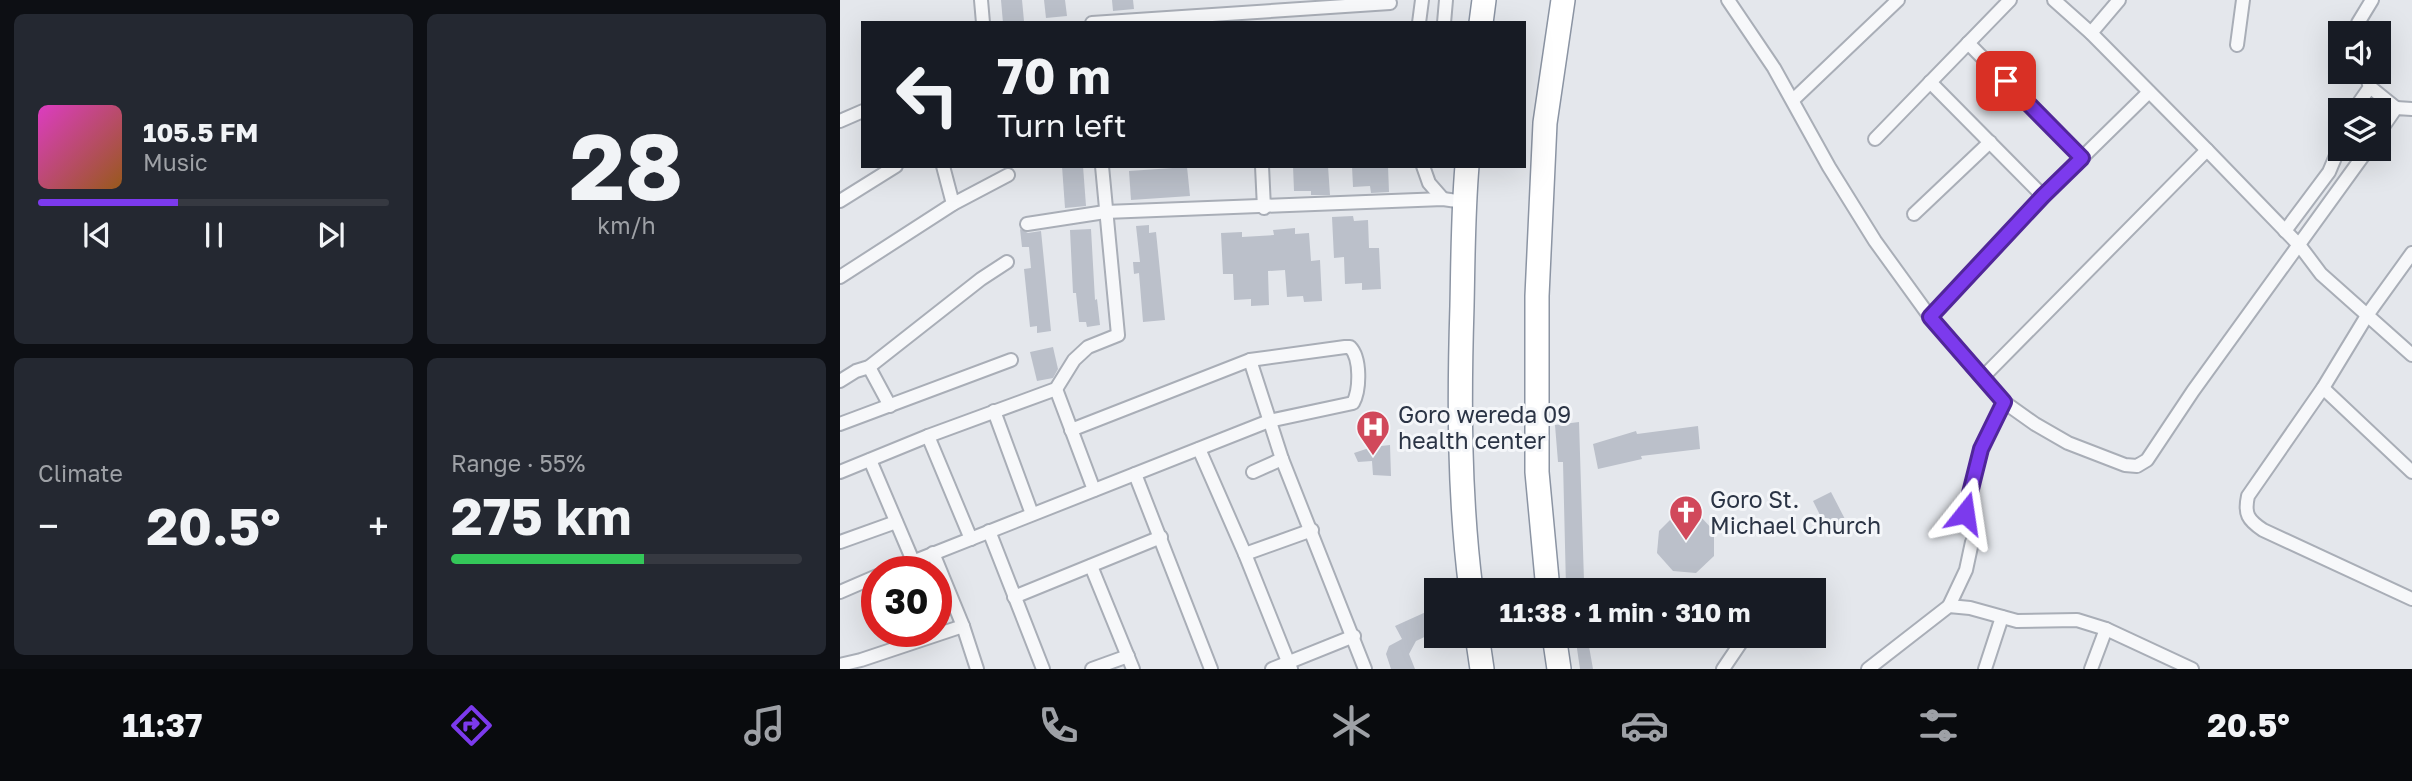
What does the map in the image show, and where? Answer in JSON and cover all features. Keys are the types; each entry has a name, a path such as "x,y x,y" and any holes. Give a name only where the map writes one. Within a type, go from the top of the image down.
{"highway":[{"path":"1481,21 1485,0"},
{"path":"1547,578 1537,472 1537,296 1545,123 1563,0"},
{"path":"1461,169 1454,201 1459,400 1465,540 1470,578"},
{"path":"1479,648 1482,669"},
{"path":"1556,648 1559,669"}],"street":[{"path":"981,0 983,21"},
{"path":"1419,21 1422,0"},
{"path":"1444,21 1446,0"},
{"path":"1728,0 1793,100 1829,167 1875,241 1930,317 1982,378 2004,402 2035,424 2068,443 2125,465 2137,466 2147,460 2193,391 2360,161"},
{"path":"1793,100 1898,0"},
{"path":"1875,139 2010,0"},
{"path":"2054,0 2091,33 2207,150 2300,246 2321,274 2412,355"},
{"path":"2091,33 2119,0"},
{"path":"2238,45 2243,0"},
{"path":"2359,21 2372,0"},
{"path":"1158,21 1257,18 1390,4"},
{"path":"1968,43 2082,158"},
{"path":"1930,82 2043,196"},
{"path":"2369,84 2396,108 2412,109"},
{"path":"2362,98 2370,87"},
{"path":"1930,317 2043,196 2149,92"},
{"path":"2391,115 2396,108"},
{"path":"840,121 861,112"},
{"path":"1914,214 1990,142"},
{"path":"1982,378 2207,150"},
{"path":"2285,231 2329,172 2334,161"},
{"path":"840,201 894,168"},
{"path":"944,168 953,204"},
{"path":"840,472 1056,389 1074,360 1088,347 1118,335 1101,168"},
{"path":"1262,168 1264,208"},
{"path":"1424,168 1429,183 1454,201"},
{"path":"840,276 953,204 1008,175"},
{"path":"1027,224 1105,212 1454,201"},
{"path":"2412,253 2368,314 2323,388 2248,496 2245,509 2249,521 2263,530 2412,599"},
{"path":"840,382 856,371 869,367 981,279 1007,262"},
{"path":"926,556 1269,421 1353,403 1357,396 1357,356 1350,347 1345,347 1250,360 1071,430"},
{"path":"840,424 1011,360"},
{"path":"1250,360 1282,459 1365,669"},
{"path":"869,367 890,406"},
{"path":"2323,388 2412,472"},
{"path":"1056,389 1094,491"},
{"path":"1965,513 1981,449 2004,402"},
{"path":"994,411 1032,514"},
{"path":"928,436 971,539"},
{"path":"1199,449 1290,666"},
{"path":"1253,472 1282,459"},
{"path":"870,460 911,556"},
{"path":"1135,474 1211,669"},
{"path":"840,542 896,522"},
{"path":"1245,554 1312,530"},
{"path":"989,531 1043,669"},
{"path":"1014,597 1161,537"},
{"path":"1868,669 1949,606 1966,570 1972,542"},
{"path":"933,553 963,626 977,669"},
{"path":"1091,566 1133,669"},
{"path":"840,592 861,583"},
{"path":"1949,606 2017,621 2077,621 2106,629 2192,669"},
{"path":"1985,669 2001,617"},
{"path":"840,665 863,665 963,626"},
{"path":"2091,669 2106,629"},
{"path":"1272,669 1290,666 1354,636"},
{"path":"1723,669 1737,648"},
{"path":"1092,669 1128,656"}],"building":[{"path":"1001,0 1022,0 1024,21 1003,21"},
{"path":"1044,0 1065,0 1067,16 1046,18"},
{"path":"1112,0 1133,0 1134,9 1113,11"},
{"path":"1062,168 1083,168 1086,206 1065,208"},
{"path":"1187,168 1190,196 1131,200 1129,171"},
{"path":"1293,168 1328,168 1330,195 1294,191"},
{"path":"1352,168 1388,168 1389,192 1371,193 1370,186 1353,187"},
{"path":"1353,216 1354,221 1368,220 1369,248 1379,248 1381,289 1362,290 1362,283 1345,284 1344,257 1334,258 1332,217"},
{"path":"1149,225 1149,233 1156,232 1165,320 1143,322 1139,273 1134,274 1133,262 1140,262 1136,226"},
{"path":"1295,228 1295,234 1309,233 1311,261 1320,260 1322,301 1304,302 1303,296 1287,297 1285,270 1268,271 1269,305 1251,306 1251,299 1234,300 1233,274 1223,274 1221,233 1242,232 1242,237 1274,235 1273,230"},
{"path":"1020,229 1028,233 1041,231 1051,331 1037,333 1037,326 1030,327 1024,269 1031,268 1029,247 1022,247"},
{"path":"1091,229 1095,300 1097,299 1100,325 1087,327 1086,322 1079,322 1076,293 1073,293 1070,230"},
{"path":"1053,347 1058,369 1053,378 1037,381 1030,352"},
{"path":"1579,422 1584,578 1566,578 1563,462 1558,462 1555,425"},
{"path":"1698,426 1700,449 1641,456 1642,459 1598,469 1593,444 1636,431 1637,434"},
{"name":"Goro wereda 09 health center","path":"1390,445 1391,476 1373,475 1372,461 1358,462 1354,453 1372,447"},
{"path":"1831,492 1848,525 1830,535 1813,501"},
{"name":"Goro St. Michael Church","path":"1677,513 1699,515 1714,531 1714,556 1696,573 1673,571 1657,553 1659,531"},
{"path":"1424,613 1424,637 1416,641 1409,654 1415,669 1391,669 1386,654 1389,646 1402,639 1395,626"},
{"path":"1577,648 1589,648 1593,669 1580,669"}],"place":[{"name":"Goro wereda 09 health center","path":"1373,457"},
{"name":"Goro St. Michael Church","path":"1686,542"}],"route":[{"path":"1965,513 1981,449 2004,402 1930,317 2082,158 2006,81"}]}
